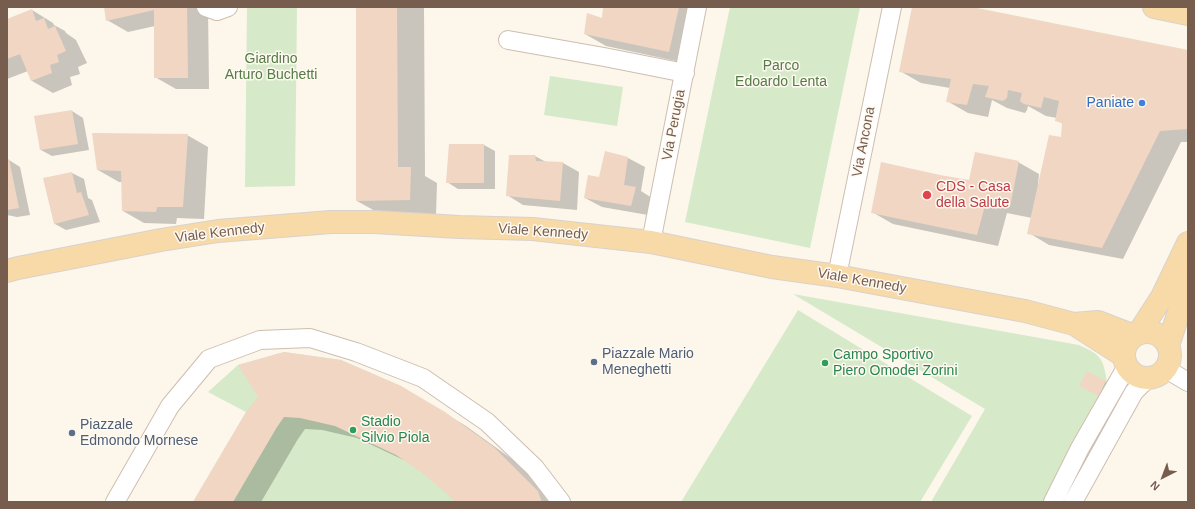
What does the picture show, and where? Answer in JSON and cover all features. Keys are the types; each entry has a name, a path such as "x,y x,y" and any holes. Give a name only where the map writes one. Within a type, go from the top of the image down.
{"main road":[{"path":"1154,7 1188,14"},
{"name":"Viale Kennedy","path":"7,271 218,231 331,222 374,222 459,227 533,229 651,242 772,267 837,276 1025,311 1074,324"},
{"path":"1125,361 1126,345 1136,335 1162,297 1188,243"},
{"path":"1168,346 1188,283"},
{"path":"1098,322 1136,335 1152,332 1159,335 1164,340 1168,346 1170,358 1156,374 1135,375 1125,361 1074,324 1098,322"}],"street":[{"path":"206,7 217,11 228,7"},
{"name":"Via Perugia","path":"651,242 697,7"},
{"name":"Via Ancona","path":"837,276 892,7"},
{"path":"508,40 685,73"},
{"path":"115,502 170,406 209,359 260,340 310,338 356,352 423,378 487,422 535,468 561,502"},
{"path":"1064,499 1080,448 1125,361"},
{"path":"1064,499 1134,392 1156,374 1188,382"}],"green space":[{"name":"Giardino Arturo Buchetti","path":"247,7 297,7 295,186 245,187"},
{"name":"Parco Edoardo Lenta","path":"730,7 860,7 810,248 685,222"},
{"path":"550,76 623,87 617,126 544,115"},
{"path":"793,294 1079,345 1092,351 1100,358 1102,362 1107,382 1045,502 931,502 985,409"},
{"name":"Campo Sportivo Piero Omodei Zorini","path":"798,310 972,416 920,502 681,502"},
{"name":"Stadio Silvio Piola","path":"284,352 341,360 401,386 495,448 538,491 542,502 193,502 246,412 208,392 238,365"}],"building":[{"path":"104,7 187,7 188,78 154,78 154,10 106,21"},
{"path":"356,7 397,7 398,167 411,167 410,200 356,201"},
{"path":"603,7 679,7 669,52 584,34 587,13 602,18"},
{"path":"912,7 972,7 1188,50 1188,129 1160,131 1102,248 1027,234 1049,135 1061,137 1062,123 1055,121 1059,101 1044,97 1041,108 1024,104 1020,101 1022,93 1008,90 1007,98 1003,101 985,97 989,86 973,84 967,105 946,102 951,79 899,72"},
{"path":"32,9 36,21 44,18 48,29 55,26 66,51 57,55 59,62 50,65 52,73 31,81 20,54 7,59 7,19"},
{"path":"72,110 78,144 40,150 34,116"},
{"path":"92,133 188,134 183,207 157,207 156,212 122,211 121,171 97,170"},
{"path":"449,144 484,144 484,183 446,183"},
{"path":"605,151 628,157 624,185 636,187 631,206 584,198 588,175 599,177"},
{"path":"975,152 1019,161 1010,207 986,202 977,235 871,213 881,162 969,180"},
{"path":"509,155 535,155 536,161 563,162 560,201 506,196"},
{"path":"9,159 19,208 7,210 7,160"},
{"path":"72,172 77,193 81,192 89,215 54,224 43,178"},
{"name":"Stadio Silvio Piola","path":"284,352 341,360 401,386 445,412 495,448 538,491 542,502 456,502 424,474 396,455 335,426 300,418 284,417 233,502 193,502 246,412 258,397 238,365"},
{"path":"1087,371 1106,381 1099,396 1079,386"}],"place":[{"name":"Paniate","path":"1142,103"},
{"name":"CDS - Casa della Salute","path":"927,195"},
{"name":"Piazzale Mario Meneghetti","path":"594,362"},
{"name":"Campo Sportivo Piero Omodei Zorini","path":"825,363"},
{"name":"Stadio Silvio Piola","path":"353,430"},
{"name":"Piazzale Edmondo Mornese","path":"72,433"}]}
